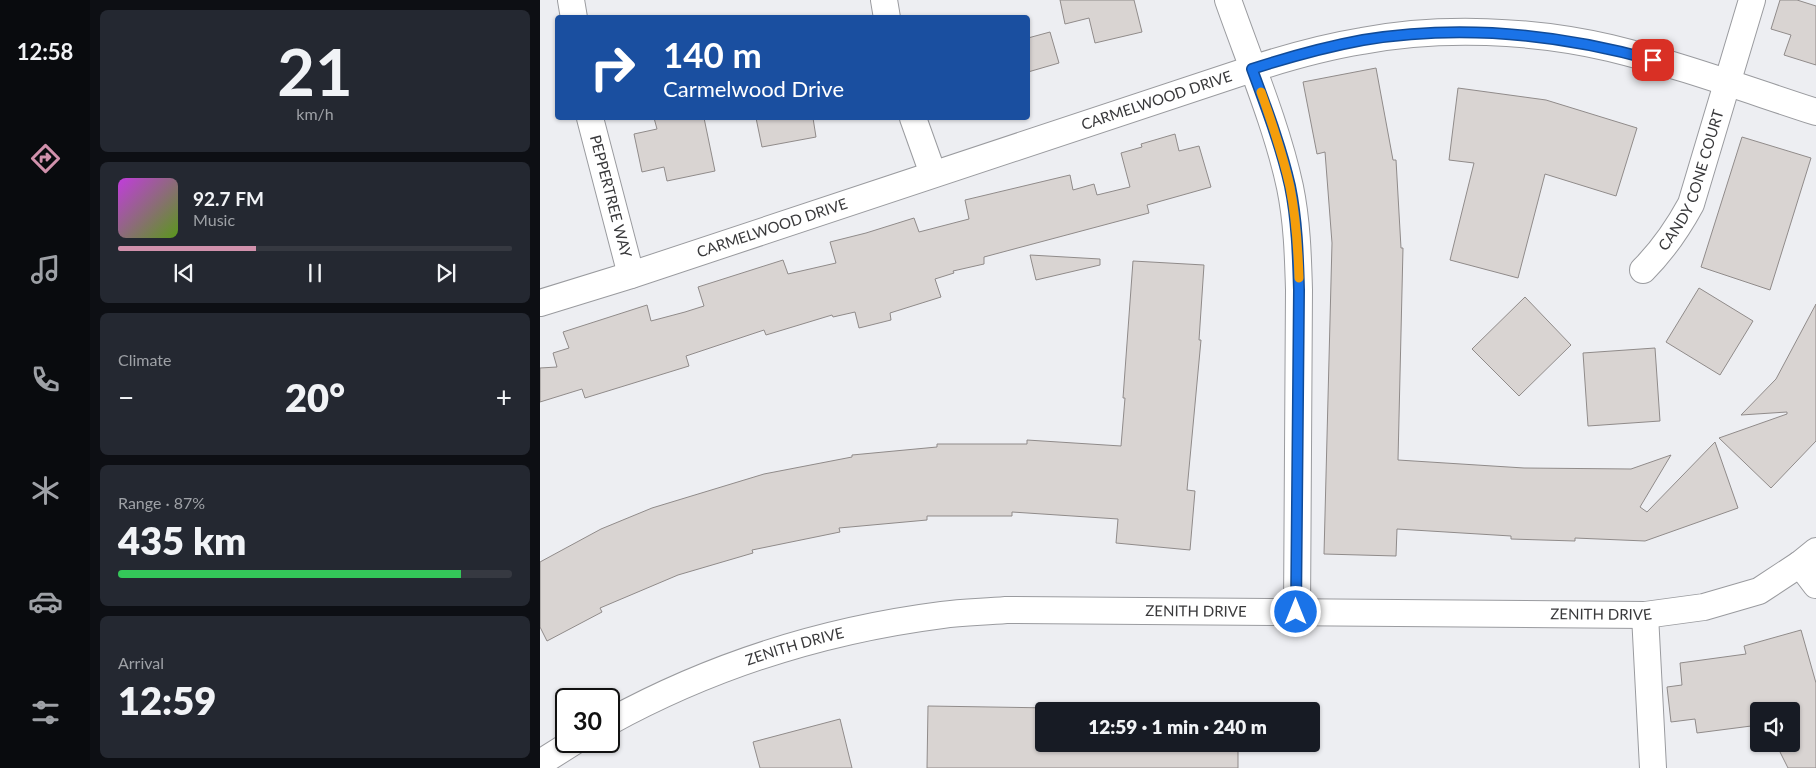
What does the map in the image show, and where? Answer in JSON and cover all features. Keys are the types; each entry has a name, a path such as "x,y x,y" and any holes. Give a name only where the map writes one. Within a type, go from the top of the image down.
{"street":[{"path":"571,0 574,15"},
{"path":"884,0 886,15"},
{"path":"1228,0 1276,137 1290,187 1297,238 1299,299 1296,612"},
{"name":"CANDY CONE COURT","path":"1642,270 1657,256 1691,204 1752,0"},
{"name":"CARMELWOOD DRIVE","path":"540,303 631,275 1298,54 1364,40 1431,33 1498,33 1565,40 1609,48 1816,112"},
{"name":"PEPPERTREE WAY","path":"591,120 631,275"},
{"path":"914,120 933,174"},
{"name":"ZENITH DRIVE","path":"620,716 642,703 700,677 759,655 881,624 943,615 1006,610 1646,615 1704,607 1759,591 1811,567"},
{"path":"1646,615 1653,768"},
{"path":"540,763 555,753"}],"building":[{"path":"1060,0 1134,0 1142,32 1095,43 1089,18 1065,24"},
{"path":"1780,0 1797,0 1816,6 1816,65 1784,55 1791,35 1771,29"},
{"path":"1050,32 1059,63 1030,71 1030,37"},
{"path":"1376,68 1393,160 1396,160 1401,248 1403,248 1398,460 1524,468 1631,469 1671,455 1640,507 1647,512 1715,442 1738,508 1645,541 1575,538 1575,541 1511,539 1511,536 1397,529 1396,556 1324,554 1332,243 1325,152 1317,154 1303,82"},
{"path":"1458,88 1546,100 1637,128 1616,196 1545,174 1518,278 1450,260 1474,163 1449,160"},
{"path":"655,120 704,120 715,171 667,181 664,167 642,172 634,134 657,129"},
{"path":"756,120 813,120 816,137 762,147"},
{"path":"1175,134 1179,151 1199,146 1211,187 1147,205 1149,213 984,257 984,264 953,271 954,273 935,279 941,297 890,313 891,320 859,328 855,312 833,317 832,315 766,335 764,330 686,356 689,366 585,398 582,389 540,402 540,368 557,367 553,353 569,348 563,332 647,305 651,321 704,306 698,287 783,260 788,274 836,263 830,242 914,218 919,232 969,219 965,200 1070,175 1073,190 1094,184 1097,195 1130,187 1121,153 1142,147 1141,144"},
{"path":"1742,137 1811,158 1770,290 1701,267"},
{"path":"1030,255 1100,259 1100,265 1036,280"},
{"path":"1133,261 1204,265 1199,340 1201,340 1187,490 1195,491 1190,550 1116,543 1118,519 1012,512 1012,516 927,516 927,520 839,528 840,532 752,550 753,553 678,575 600,608 602,612 547,641 540,627 540,562 601,529 652,508 764,474 852,457 852,455 937,447 937,444 1027,444 1027,440 1121,446"},
{"path":"1699,288 1753,321 1720,375 1666,342"},
{"path":"1525,297 1571,345 1519,396 1472,349"},
{"path":"1816,304 1816,441 1771,488 1719,438 1787,414 1787,412 1741,415 1776,379"},
{"path":"1655,348 1660,421 1588,426 1583,353"},
{"path":"1801,630 1816,683 1816,768 1788,768 1780,752 1800,752 1800,702 1750,702 1750,726 1697,733 1695,719 1671,722 1667,687 1682,685 1680,663 1746,654 1744,646"},
{"path":"928,706 1035,708 1035,752 1238,752 1238,768 927,768"},
{"path":"840,719 852,768 760,768 753,742"}],"slow traffic":[{"path":"1261,92 1290,187 1297,238 1299,278"}],"route":[{"path":"1296,612 1299,290 1297,238 1290,187 1276,137 1252,69 1298,54 1364,40 1431,33 1498,33 1565,40 1609,48 1653,60"}]}
